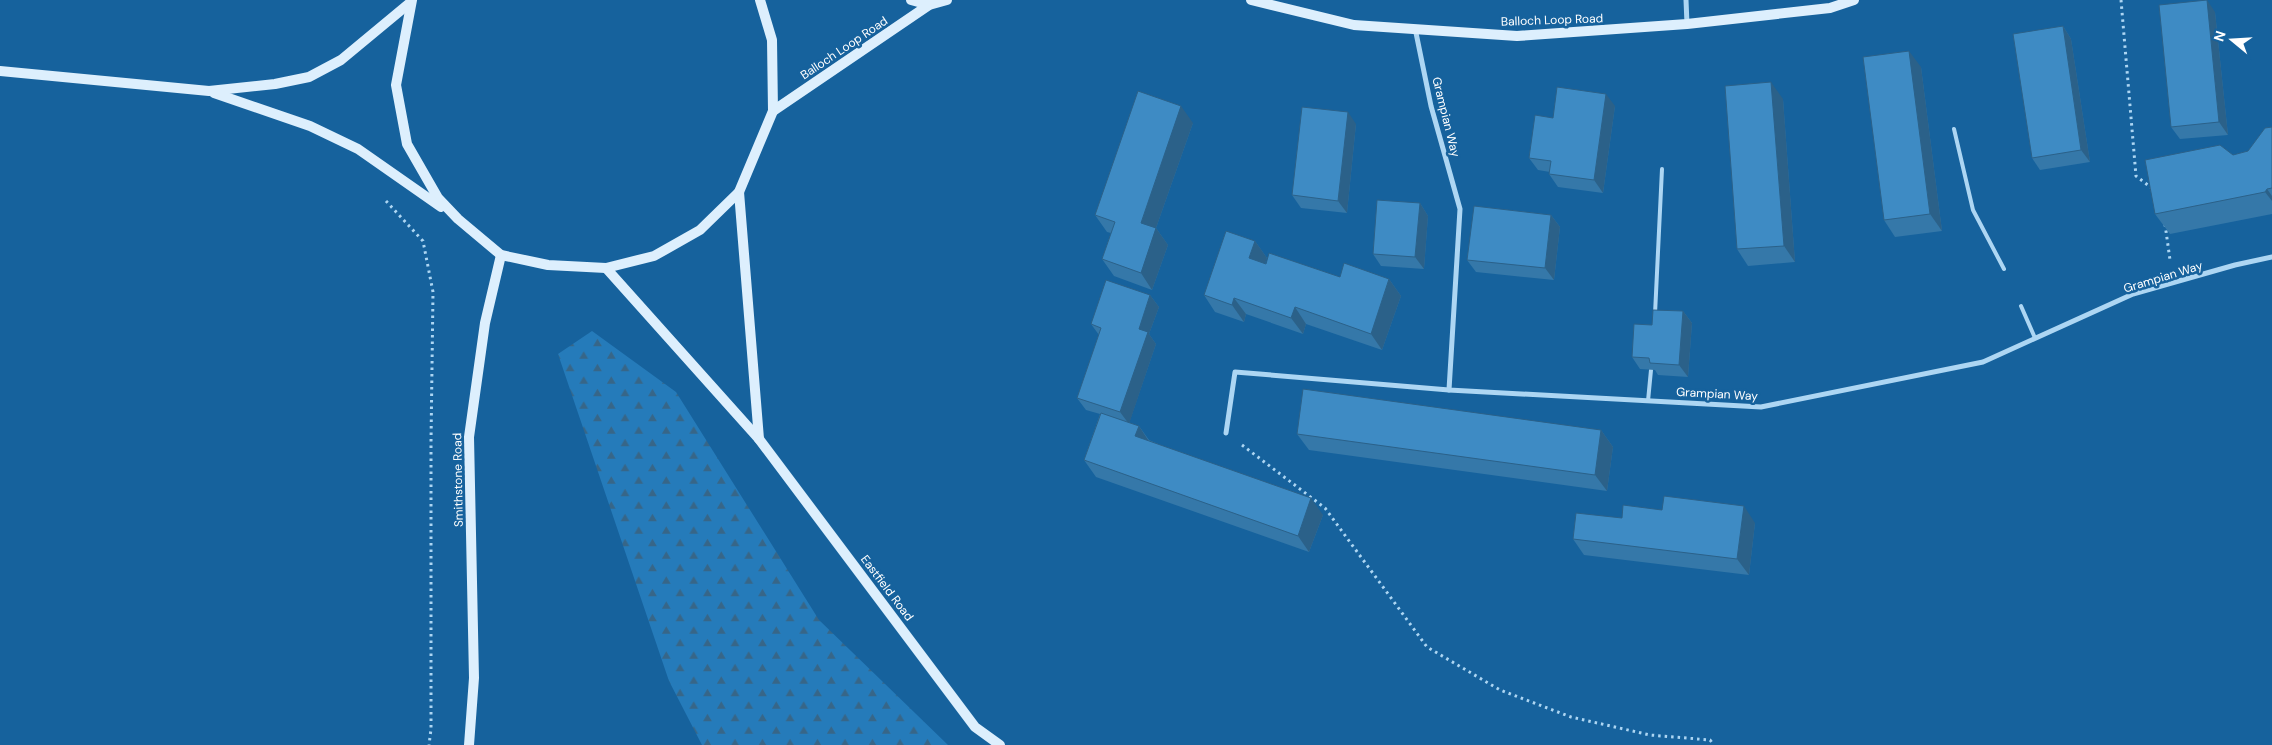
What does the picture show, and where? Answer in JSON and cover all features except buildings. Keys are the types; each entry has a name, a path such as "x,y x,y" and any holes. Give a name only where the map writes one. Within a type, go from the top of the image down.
{"main road":[{"path":"209,91 310,126 358,149 458,219 501,255 548,265 606,268 654,256 700,230 739,192 773,111 772,40 760,0"},
{"path":"911,0 929,5"},
{"name":"Balloch Loop Road","path":"773,111 929,5 946,0"},
{"name":"Balloch Loop Road","path":"1251,0 1354,25 1517,36 1635,30 1830,8 1854,0"},
{"path":"0,71 209,91 249,88 309,77 341,60 411,1"},
{"path":"411,1 396,85 407,144 438,198 458,219"},
{"path":"739,192 759,439"},
{"name":"Smithstone Road","path":"469,745 474,678 469,437 485,323 501,255"},
{"name":"Eastfield Road","path":"606,268 759,439 975,727 1000,745"},
{"name":"Smithstone Road","path":"463,745 474,678"}],"street":[{"path":"1686,0 1687,24"},
{"name":"Grampian Way","path":"1415,28 1431,106 1460,209 1448,390"},
{"name":"Grampian Way","path":"1226,433 1235,372 1448,390 1762,407 1983,362 2133,294 2272,257"}],"lane":[{"path":"1954,129 1973,210 2004,269"},
{"path":"1655,317 1662,169"},
{"path":"2021,306 2035,338"},
{"path":"1648,401 1651,370"}],"path":[{"path":"2121,0 2136,176 2154,190"},
{"path":"383,198 423,241 433,292 431,729 429,745"},
{"path":"2163,214 2173,283"},
{"path":"1226,433 1325,508 1427,647 1500,690 1571,717 1650,735 1710,740 1714,745"}],"green space":[{"path":"592,331 676,392 819,620 948,745 702,745 669,681 558,354"}]}
